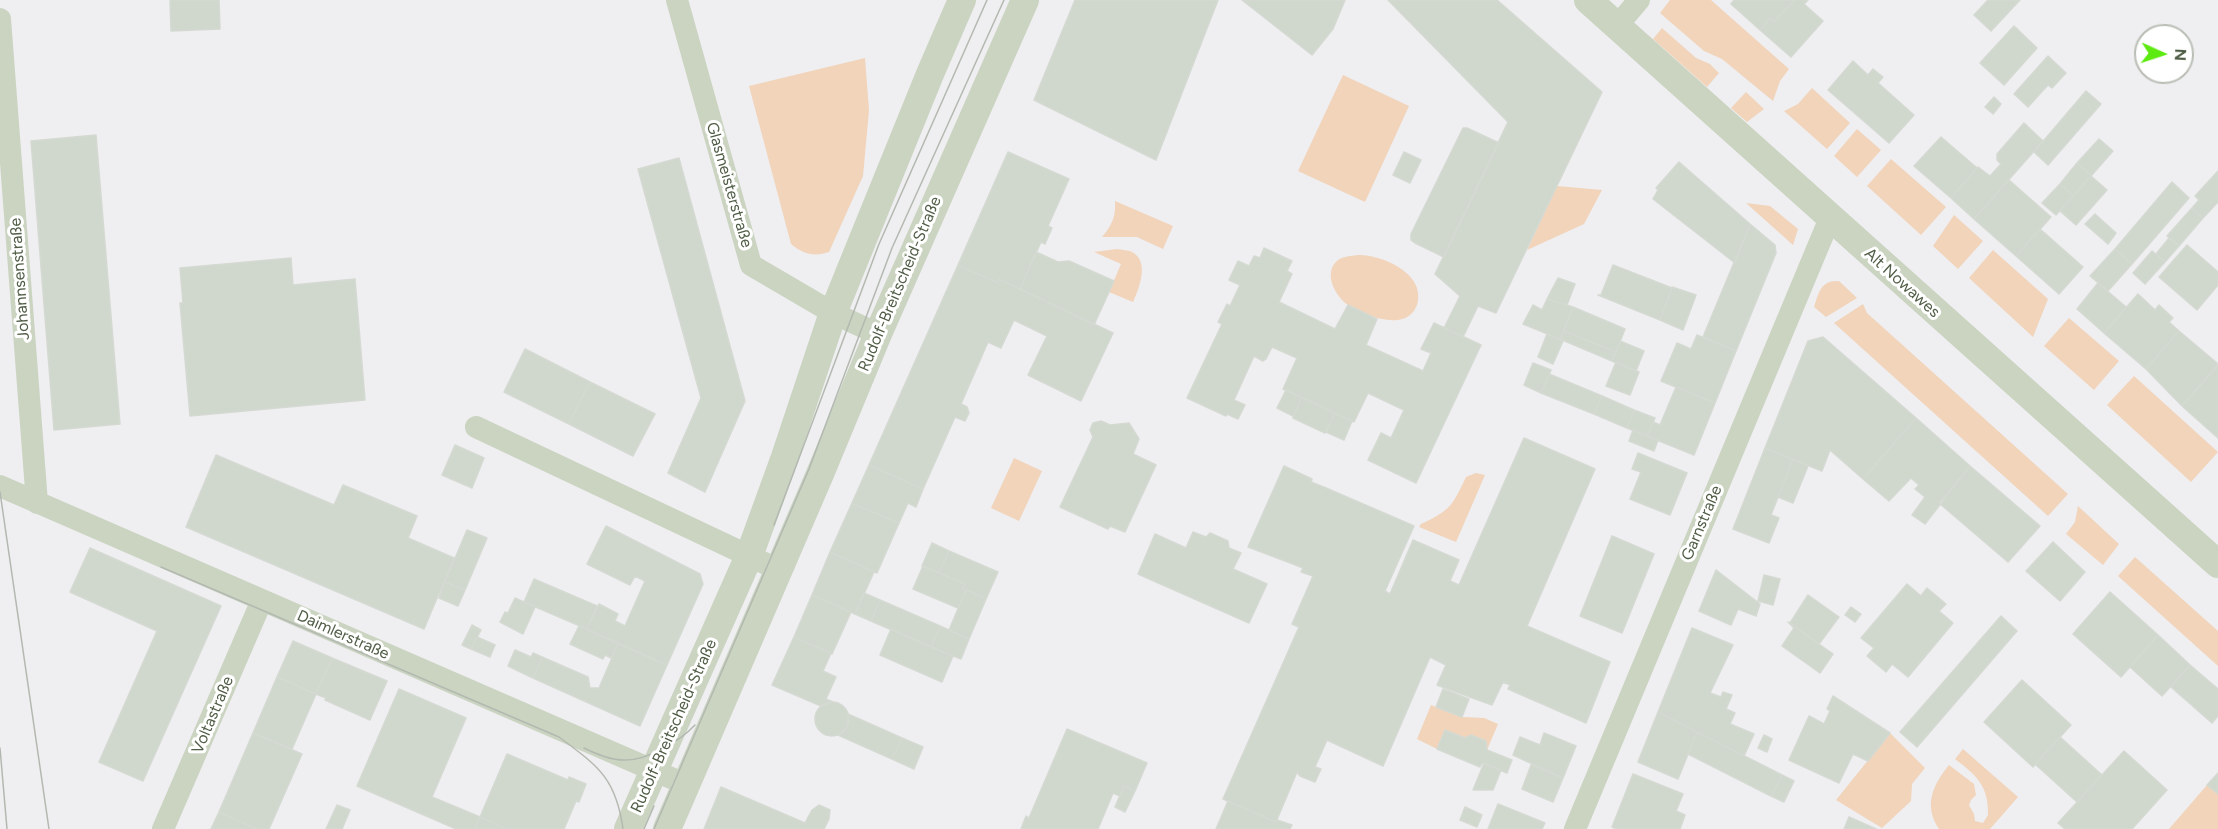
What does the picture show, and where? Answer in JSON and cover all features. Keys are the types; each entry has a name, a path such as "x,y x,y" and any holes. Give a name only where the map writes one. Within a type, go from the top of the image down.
{"street":[{"name":"Glasmeisterstraße","path":"677,0 751,265 833,313 878,334"},
{"name":"Rudolf-Breitscheid-Straße","path":"628,829 749,556 833,313 962,0"},
{"name":"Rudolf-Breitscheid-Straße","path":"667,829 878,334 1025,0"},
{"name":"Alt Nowawes","path":"1588,0 2218,564"},
{"path":"1617,26 1639,0"},
{"name":"Johannsenstraße","path":"0,19 37,503"},
{"name":"Garnstraße","path":"1575,829 1830,218"},
{"path":"476,427 779,570"},
{"name":"Daimlerstraße","path":"0,486 686,784"},
{"name":"Voltastraße","path":"164,829 262,600"}],"shaded area":[{"path":"1670,0 1711,0 1789,69 1780,81 1773,101 1722,59 1704,51 1660,13"},
{"path":"1662,28 1696,58 1710,64 1719,73 1707,87 1653,39"},
{"path":"865,58 869,110 863,176 829,252 809,254 791,244 749,86"},
{"path":"1343,75 1409,106 1365,202 1298,171"},
{"path":"1812,88 1850,123 1827,149 1784,111 1798,104"},
{"path":"1746,92 1764,109 1747,122 1731,108"},
{"path":"1857,129 1881,150 1857,177 1834,156"},
{"path":"1891,159 1946,207 1921,235 1867,186"},
{"path":"1557,186 1602,190 1584,224 1527,250"},
{"path":"1115,201 1173,226 1163,249 1137,237 1102,237 1113,220"},
{"path":"1746,203 1770,206 1798,229 1793,245"},
{"path":"1954,215 1983,241 1958,269 1933,246"},
{"path":"1117,249 1132,252 1141,262 1141,276 1133,302 1109,292 1121,264 1094,252"},
{"path":"1993,250 2048,299 2033,337 1969,278"},
{"path":"1359,255 1389,262 1407,274 1418,291 1418,301 1414,311 1398,320 1387,320 1356,310 1343,301 1332,284 1333,266 1342,258"},
{"path":"1839,281 1857,298 1826,317 1814,307 1817,296 1824,285"},
{"path":"1863,304 1867,313 2068,494 2048,516 1834,323"},
{"path":"2069,318 2119,361 2094,390 2044,346"},
{"path":"2134,376 2218,452 2191,482 2107,405"},
{"path":"1014,458 1042,471 1019,521 991,508"},
{"path":"1476,473 1485,475 1456,542 1419,527 1445,511 1457,495 1466,477"},
{"path":"2078,506 2119,544 2103,565 2066,534 2075,522"},
{"path":"2135,557 2218,631 2218,666 2118,576"},
{"path":"1431,705 1462,717 1484,718 1498,724 1487,750 1445,730 1437,749 1417,739"},
{"path":"1890,733 1925,768 1912,784 1911,801 1882,828 1836,800"},
{"path":"1963,749 2018,797 1990,829 1939,829 1934,820 1932,795 1938,780 1949,765 1974,784 1976,795 1969,805 1975,821 1983,823 1988,815 1986,796 1980,782 1955,759"},
{"path":"2207,785 2218,794 2218,829 2169,829"}],"building":[{"path":"170,0 219,0 220,29 171,31"},
{"path":"1075,0 1218,0 1156,160 1034,100"},
{"path":"1242,0 1345,0 1333,29 1312,55"},
{"path":"1388,0 1497,0 1602,92 1496,313 1478,306 1463,337 1444,328 1460,296 1435,274 1508,122"},
{"path":"1734,0 1794,0 1774,22 1770,18 1760,30 1731,4"},
{"path":"1794,0 1808,0 1804,4 1823,21 1791,57 1760,30 1770,18 1774,22"},
{"path":"1988,0 2020,0 1991,31 1974,15"},
{"path":"2014,26 2037,48 2004,85 1980,63"},
{"path":"2048,56 2066,73 2052,88 2048,85 2028,107 2014,94"},
{"path":"1853,61 1868,75 1873,69 1883,77 1878,83 1914,115 1889,143 1828,90"},
{"path":"2086,91 2101,104 2048,165 2034,152"},
{"path":"1994,97 2001,104 1993,114 1985,107"},
{"path":"2024,123 2043,141 1974,219 1951,198 1978,167 1990,176 2001,164 1997,160 1997,154"},
{"path":"1463,128 1499,143 1444,257 1415,243 1411,240 1411,234"},
{"path":"96,135 120,424 54,430 31,141"},
{"path":"1941,137 1977,168 1951,198 1914,166"},
{"path":"2099,139 2113,151 2091,176 2077,163"},
{"path":"1008,152 1069,179 1048,226 1052,228 1045,244 1041,242 1020,289 999,279 998,283 958,265"},
{"path":"1404,152 1421,160 1410,183 1393,175"},
{"path":"679,158 745,401 705,492 668,473 701,398 638,169"},
{"path":"1679,162 1750,224 1735,263 1653,199 1658,190 1656,188"},
{"path":"2077,163 2091,176 2073,196 2060,184"},
{"path":"2218,171 2218,202 2203,218 2192,208 2199,200 2195,196"},
{"path":"2091,176 2107,190 2076,225 2060,211"},
{"path":"2009,180 2051,217 2016,256 1974,219"},
{"path":"2172,182 2189,198 2132,264 2115,249"},
{"path":"2060,184 2073,196 2056,215 2042,203"},
{"path":"2192,208 2203,218 2179,246 2167,236"},
{"path":"2095,214 2116,233 2108,244 2085,224"},
{"path":"1750,224 1775,245 1776,253 1736,351 1703,337"},
{"path":"2040,229 2083,267 2059,294 2016,256"},
{"path":"2169,238 2179,246 2165,262 2156,254"},
{"path":"2187,245 2218,272 2218,285 2197,310 2159,277"},
{"path":"1264,248 1292,261 1287,271 1292,274 1279,302 1335,329 1348,305 1377,319 1366,345 1423,371 1431,353 1421,349 1434,323 1481,345 1416,483 1368,460 1381,433 1391,438 1404,410 1368,393 1354,422 1283,389 1297,358 1272,347 1263,361 1254,356 1234,400 1245,405 1238,419 1187,398 1222,324 1218,322 1227,304 1230,306 1240,285 1229,280 1238,261 1249,266 1254,256 1260,258"},
{"path":"2115,249 2132,264 2108,291 2090,276"},
{"path":"2152,251 2165,262 2145,284 2133,273"},
{"path":"1036,252 1058,262 1069,261 1114,281 1094,325 1020,289"},
{"path":"291,258 293,285 355,279 365,400 190,416 180,303 183,303 180,268"},
{"path":"958,265 998,283 999,279 1113,333 1081,401 1028,375 1047,336 1014,320 1001,348 988,342 961,404 967,407 969,413 965,421 955,417 923,489 869,465"},
{"path":"1613,265 1672,288 1660,320 1598,295 1601,295"},
{"path":"1558,278 1575,284 1567,305 1547,299"},
{"path":"2098,283 2126,307 2104,333 2077,309"},
{"path":"1672,287 1696,295 1683,330 1660,320"},
{"path":"2138,294 2155,310 2159,305 2173,318 2169,322 2179,331 2146,369 2104,333"},
{"path":"1547,299 1573,307 1560,339 1523,324 1533,305 1542,310"},
{"path":"1573,307 1625,329 1616,352 1564,331"},
{"path":"1564,331 1616,352 1612,361 1560,339"},
{"path":"2179,331 2218,364 2182,406 2146,369"},
{"path":"1547,334 1563,341 1553,364 1538,357"},
{"path":"1697,335 1736,351 1715,403 1661,381 1677,343 1691,349"},
{"path":"1823,337 1916,418 1863,479 1830,450 1822,471 1765,448 1808,341"},
{"path":"1620,341 1644,351 1636,371 1612,361"},
{"path":"525,349 590,382 569,424 504,392"},
{"path":"1616,362 1639,372 1630,395 1606,386"},
{"path":"1533,363 1551,370 1541,393 1524,385"},
{"path":"2218,366 2218,438 2182,406"},
{"path":"1549,374 1602,396 1594,414 1541,393"},
{"path":"590,382 655,414 633,456 569,424"},
{"path":"1676,387 1715,403 1694,455 1647,436 1653,422 1660,425"},
{"path":"1286,390 1302,397 1293,416 1277,408"},
{"path":"1602,396 1634,410 1627,428 1594,414"},
{"path":"1302,397 1335,413 1325,433 1293,418"},
{"path":"1634,410 1655,418 1647,436 1627,428"},
{"path":"1335,413 1352,421 1344,440 1326,432"},
{"path":"1916,418 1970,466 1925,524 1912,515 1925,497 1915,489 1919,485 1911,478 1889,501 1863,479"},
{"path":"1101,421 1110,425 1129,423 1139,439 1133,454 1156,465 1125,532 1110,526 1108,529 1060,507 1093,437 1090,430 1093,423"},
{"path":"1633,430 1658,440 1654,451 1629,441"},
{"path":"1524,438 1595,469 1527,626 1610,662 1586,723 1508,689 1510,685 1503,682 1492,705 1437,685 1446,665 1430,657 1383,766 1327,740 1315,767 1321,769 1315,782 1300,776 1297,772 1276,822 1223,799 1299,627 1292,624 1313,576 1301,572 1303,568 1248,547 1284,466 1312,479 1311,482 1414,526 1385,591 1390,594 1413,540 1459,560 1450,581 1459,585"},
{"path":"455,445 484,458 472,488 442,475"},
{"path":"1765,448 1793,459 1771,515 1779,518 1769,543 1733,529"},
{"path":"1638,453 1687,473 1670,515 1630,499 1641,472 1632,469"},
{"path":"216,455 334,505 343,485 417,516 408,538 454,558 424,629 186,527"},
{"path":"1793,459 1808,466 1793,503 1778,497"},
{"path":"869,465 923,489 916,507 908,503 899,523 852,503"},
{"path":"1970,466 2040,526 2008,562 1939,503"},
{"path":"852,503 899,523 877,573 830,552"},
{"path":"606,526 700,574 703,584 667,665 587,629 599,604 618,614 615,621 625,626 645,581 635,576 630,585 587,564"},
{"path":"467,530 487,538 465,590 445,582"},
{"path":"1193,532 1206,537 1210,533 1228,541 1229,548 1241,553 1233,569 1267,584 1249,623 1138,574 1155,534 1186,548"},
{"path":"1612,536 1654,554 1622,633 1580,616"},
{"path":"2053,542 2085,572 2060,601 2026,571"},
{"path":"932,543 949,551 939,573 922,566"},
{"path":"90,548 221,606 143,781 99,762 157,631 70,592"},
{"path":"949,551 998,572 986,599 962,588 965,584 939,573"},
{"path":"830,552 874,572 855,614 812,595"},
{"path":"923,566 965,584 962,588 966,590 958,608 913,589"},
{"path":"1716,570 1760,604 1756,616 1738,609 1731,625 1699,611"},
{"path":"1764,575 1780,579 1773,605 1758,601"},
{"path":"534,579 597,606 587,629 524,602"},
{"path":"445,582 465,590 458,606 439,598"},
{"path":"1907,584 1921,596 1927,588 1946,604 1939,611 1953,623 1908,677 1892,664 1886,672 1867,656 1874,648 1861,638"},
{"path":"966,590 986,599 969,639 949,630"},
{"path":"2110,592 2158,635 2121,677 2073,634"},
{"path":"864,593 880,600 871,621 855,614"},
{"path":"812,595 851,612 832,654 794,637"},
{"path":"1808,595 1839,617 1819,644 1790,623"},
{"path":"515,598 535,607 523,634 500,622 505,612 508,613"},
{"path":"880,600 940,626 931,647 871,621"},
{"path":"1851,607 1861,614 1855,622 1845,615"},
{"path":"2001,616 2017,631 1917,747 1900,732"},
{"path":"1788,622 1833,654 1820,673 1782,646 1794,628"},
{"path":"472,625 481,630 471,649 462,645"},
{"path":"579,626 618,644 611,658 605,655 603,659 570,644"},
{"path":"940,626 969,639 961,659 931,647"},
{"path":"1692,628 1733,645 1710,693 1721,697 1723,692 1732,695 1726,709 1735,713 1730,724 1754,734 1744,756 1658,712"},
{"path":"891,629 953,656 942,682 880,655"},
{"path":"2158,635 2190,665 2162,696 2130,667"},
{"path":"477,637 495,645 490,657 471,649"},
{"path":"794,637 831,653 823,671 836,677 826,699 833,702 821,706 772,685"},
{"path":"293,641 332,658 316,694 277,677"},
{"path":"618,644 667,665 640,726 533,678 542,657 588,677 590,688 599,688"},
{"path":"515,650 531,657 533,653 542,657 533,678 508,666"},
{"path":"332,658 387,681 370,720 316,694"},
{"path":"2190,665 2218,689 2218,716 2212,723 2171,687"},
{"path":"277,677 316,694 292,749 253,733"},
{"path":"2022,680 2071,725 2033,767 1984,722"},
{"path":"399,689 466,718 432,797 480,817 475,829 456,829 357,786"},
{"path":"1443,689 1469,699 1462,717 1436,707"},
{"path":"1833,696 1890,733 1868,761 1853,754 1839,783 1789,760 1809,716 1824,724"},
{"path":"832,702 844,707 849,719 844,731 832,736 820,731 815,719 820,707"},
{"path":"1658,712 1697,732 1678,779 1638,762"},
{"path":"848,714 902,738 892,759 838,735 847,727"},
{"path":"1067,729 1147,763 1135,791 1124,786 1120,796 1113,793 1098,829 1021,829 1026,816 1029,818"},
{"path":"1445,730 1465,738 1471,735 1486,741 1487,750 1512,760 1507,773 1482,763 1480,767 1437,749"},
{"path":"1697,732 1782,775 1771,796 1688,754"},
{"path":"253,733 302,754 269,829 257,829 219,812"},
{"path":"1544,733 1576,746 1563,778 1513,755 1520,737 1540,745"},
{"path":"1764,735 1772,739 1767,752 1758,748"},
{"path":"2060,737 2102,775 2077,802 2035,764"},
{"path":"902,738 923,747 914,769 892,759"},
{"path":"2124,751 2167,790 2132,829 2065,829 2058,823"},
{"path":"507,754 568,780 569,777 586,784 564,829 507,829 480,817"},
{"path":"1484,763 1501,770 1493,790 1473,790"},
{"path":"1531,765 1563,778 1553,802 1522,789"},
{"path":"2218,773 2218,794 2207,785"},
{"path":"1633,774 1683,794 1676,811 1685,815 1680,829 1617,829 1612,827"},
{"path":"1782,775 1794,781 1784,802 1771,796"},
{"path":"1124,786 1135,791 1125,812 1115,807"},
{"path":"721,787 805,823 812,810 819,805 830,810 829,819 824,829 704,829"},
{"path":"1228,801 1276,822 1277,820 1292,825 1290,829 1216,829"},
{"path":"1498,804 1545,823 1542,829 1488,829"},
{"path":"337,805 350,810 342,829 326,829"},
{"path":"1465,807 1482,815 1477,827 1460,820"},
{"path":"219,812 257,829 211,829"},
{"path":"480,817 507,829 475,829"},
{"path":"1849,817 1876,829 1844,829"}],"tram line":[{"path":"774,525 879,244 987,0"},
{"path":"654,829 809,469 892,248 1004,0"},
{"path":"0,492 49,829"},
{"path":"161,567 559,737 595,765 610,785 616,797 623,829"},
{"path":"584,748 619,760 643,757 662,749 695,725"},
{"path":"0,748 7,829"},
{"path":"644,829 654,806"}]}
